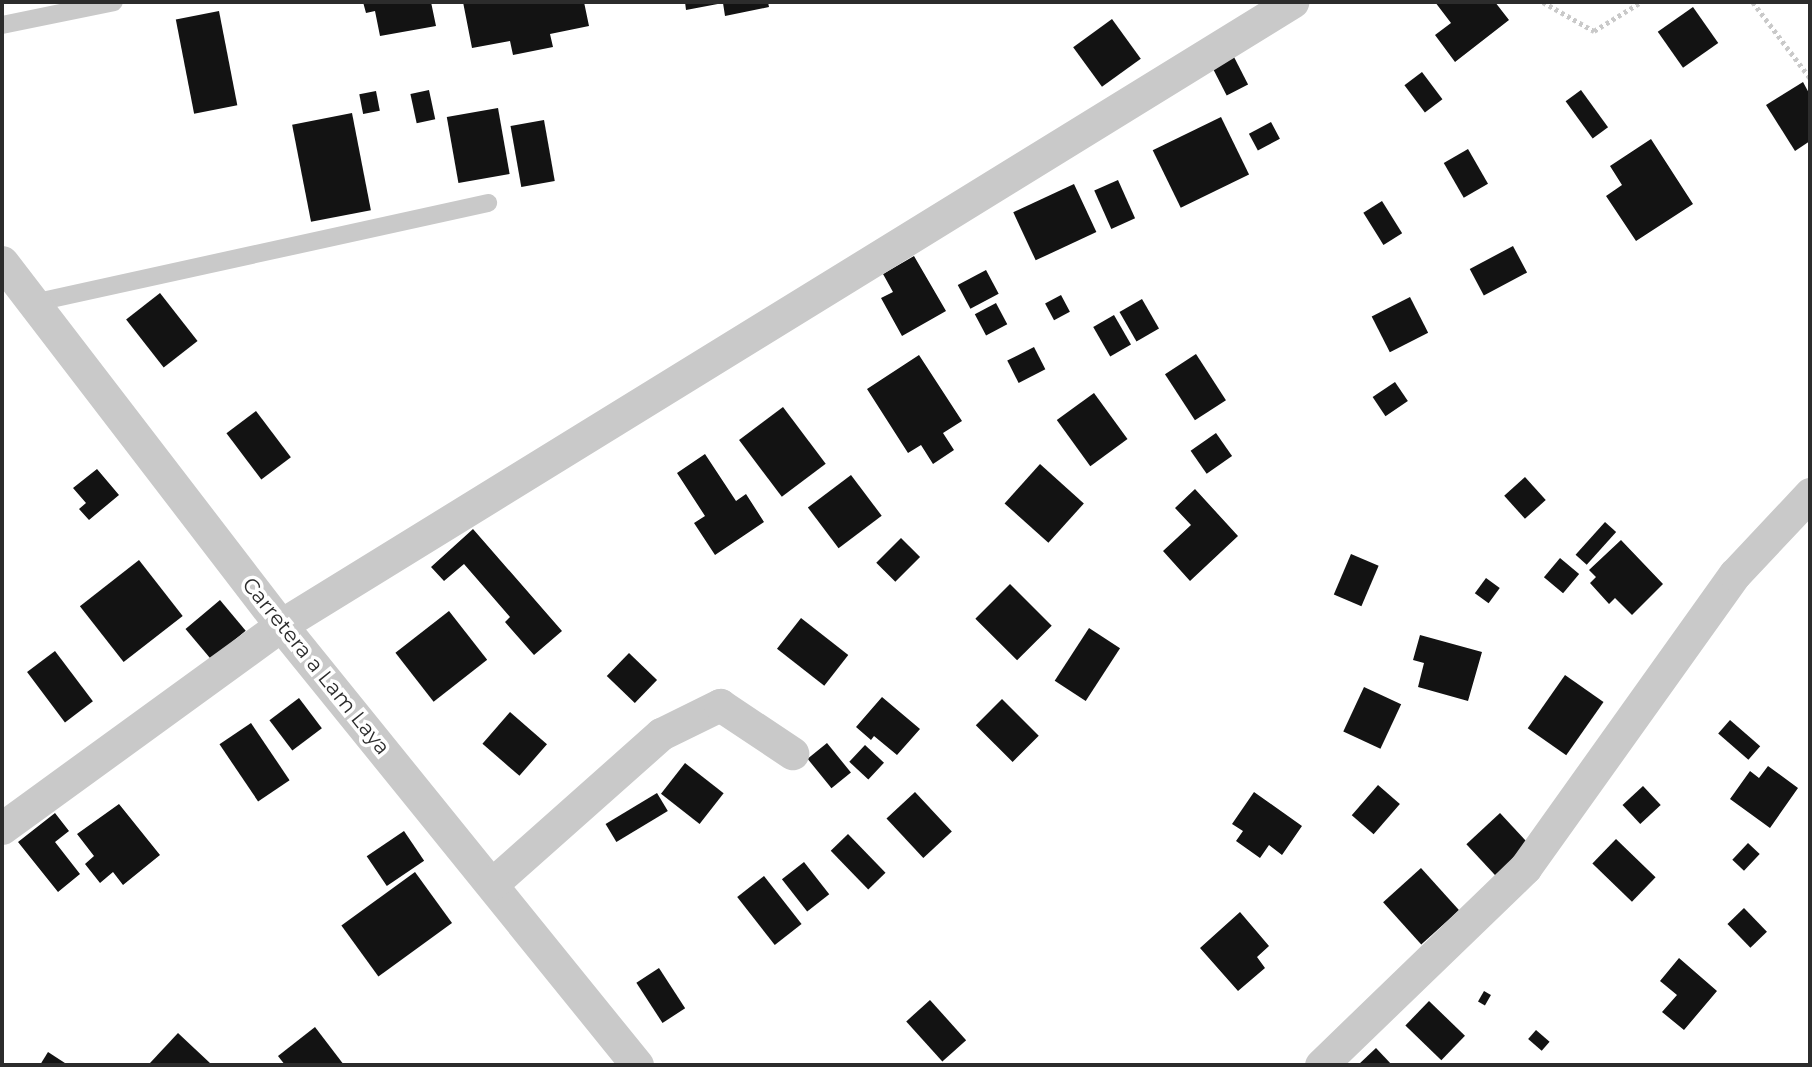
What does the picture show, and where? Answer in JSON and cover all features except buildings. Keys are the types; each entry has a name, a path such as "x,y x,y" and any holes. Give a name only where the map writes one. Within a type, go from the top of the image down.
{"street":[{"path":"2,828 281,625 1292,2"},
{"name":"Carretera a Lam Laya","path":"2,262 281,625 637,1065"},
{"path":"1321,1065 1525,868 1735,574 1810,494"},
{"path":"492,884 661,734 720,705 792,753"}],"lane":[{"path":"2,25 114,2"},
{"path":"33,303 488,203"}],"path":[{"path":"1543,2 1594,31 1641,2"},
{"path":"1753,2 1810,78"}]}
